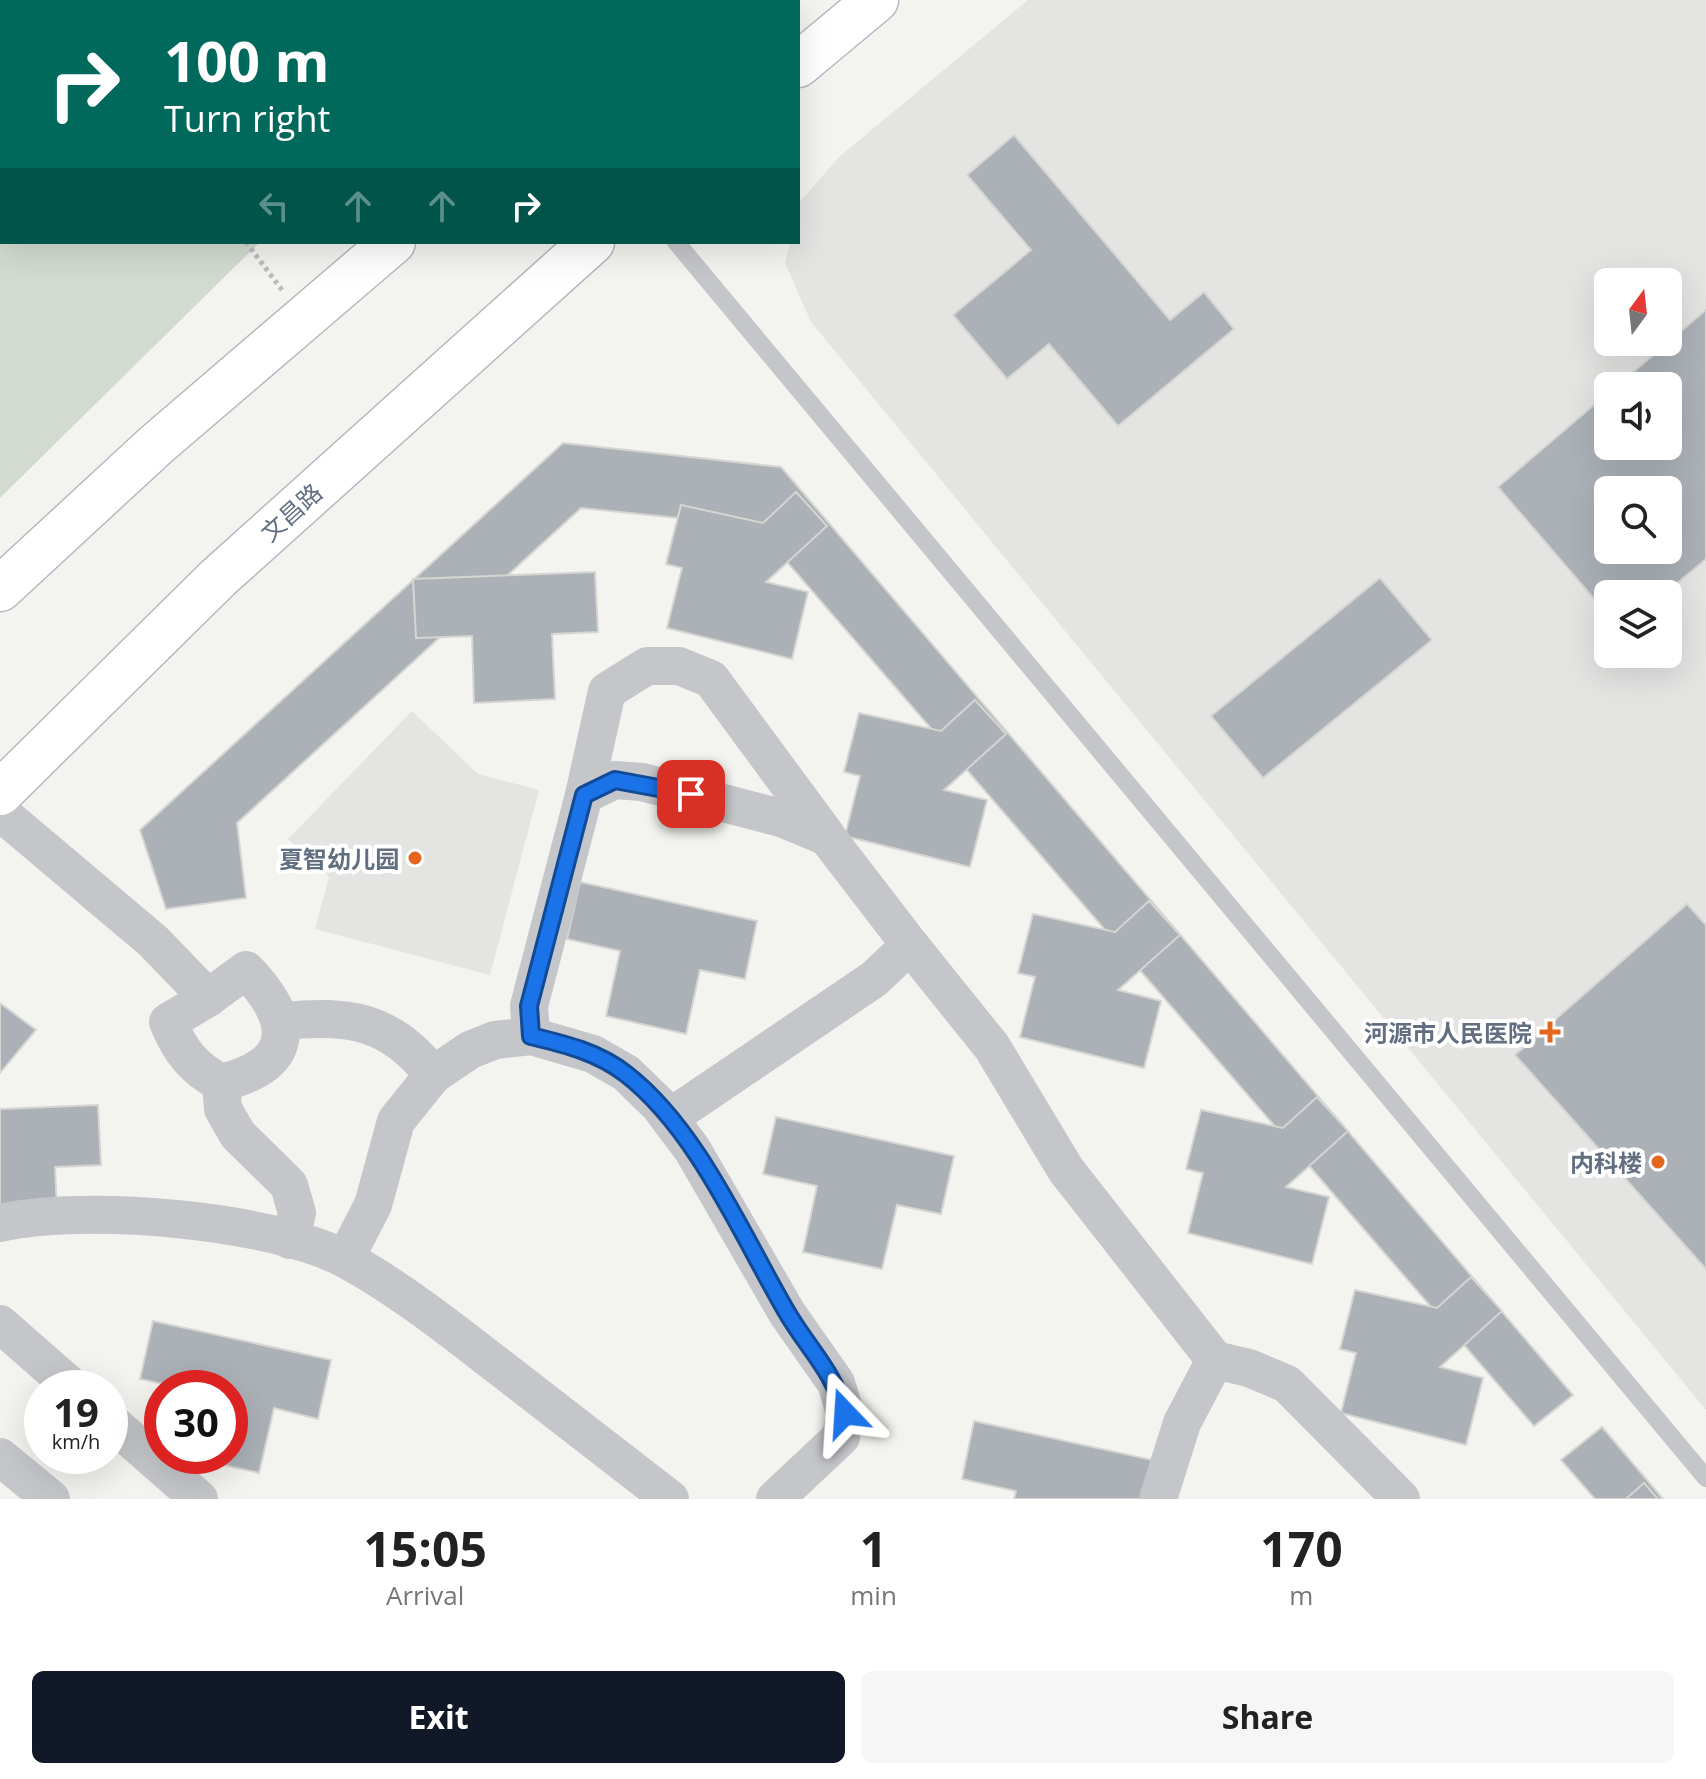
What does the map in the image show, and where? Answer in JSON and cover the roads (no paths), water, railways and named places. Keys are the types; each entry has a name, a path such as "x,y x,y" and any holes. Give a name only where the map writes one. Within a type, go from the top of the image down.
{"street":[{"path":"800,63 876,0"},
{"path":"0,589 157,444 391,244"},
{"name":"文昌路","path":"0,793 218,578 590,244"},
{"path":"531,1036 529,1006 584,795 607,691 647,666 679,666 711,679 827,837 992,1047 1066,1170 1215,1360 1249,1368 1287,1384 1401,1499"},
{"path":"584,795 615,780 642,782 781,818 827,837"},
{"path":"0,812 153,941 208,998"},
{"path":"669,1118 874,979 910,945"},
{"path":"246,970 265,990 282,1021 281,1039 267,1065 248,1076 221,1083 201,1072 180,1051 168,1022 246,970"},
{"path":"282,1021 326,1017 360,1022 393,1034 433,1075"},
{"path":"345,1259 373,1205 396,1121 433,1075 470,1050 495,1040 531,1036 593,1054 615,1067 669,1118 738,1225 787,1313 836,1383 845,1413 841,1437 775,1499"},
{"path":"221,1083 223,1109 238,1135 289,1185 297,1213 290,1240"},
{"path":"0,1223 35,1215 132,1215 257,1232 345,1259 428,1312 670,1499"},
{"path":"0,1324 52,1370"},
{"path":"1158,1499 1187,1410 1215,1360"},
{"path":"128,1437 199,1499"},
{"path":"0,1457 51,1499"}],"lane":[{"path":"678,244 1706,1478"}],"place":[{"name":"夏智幼儿园","path":"415,858"},
{"name":"河源市人民医院","path":"1550,1032"},
{"name":"内科楼","path":"1658,1162"}]}
